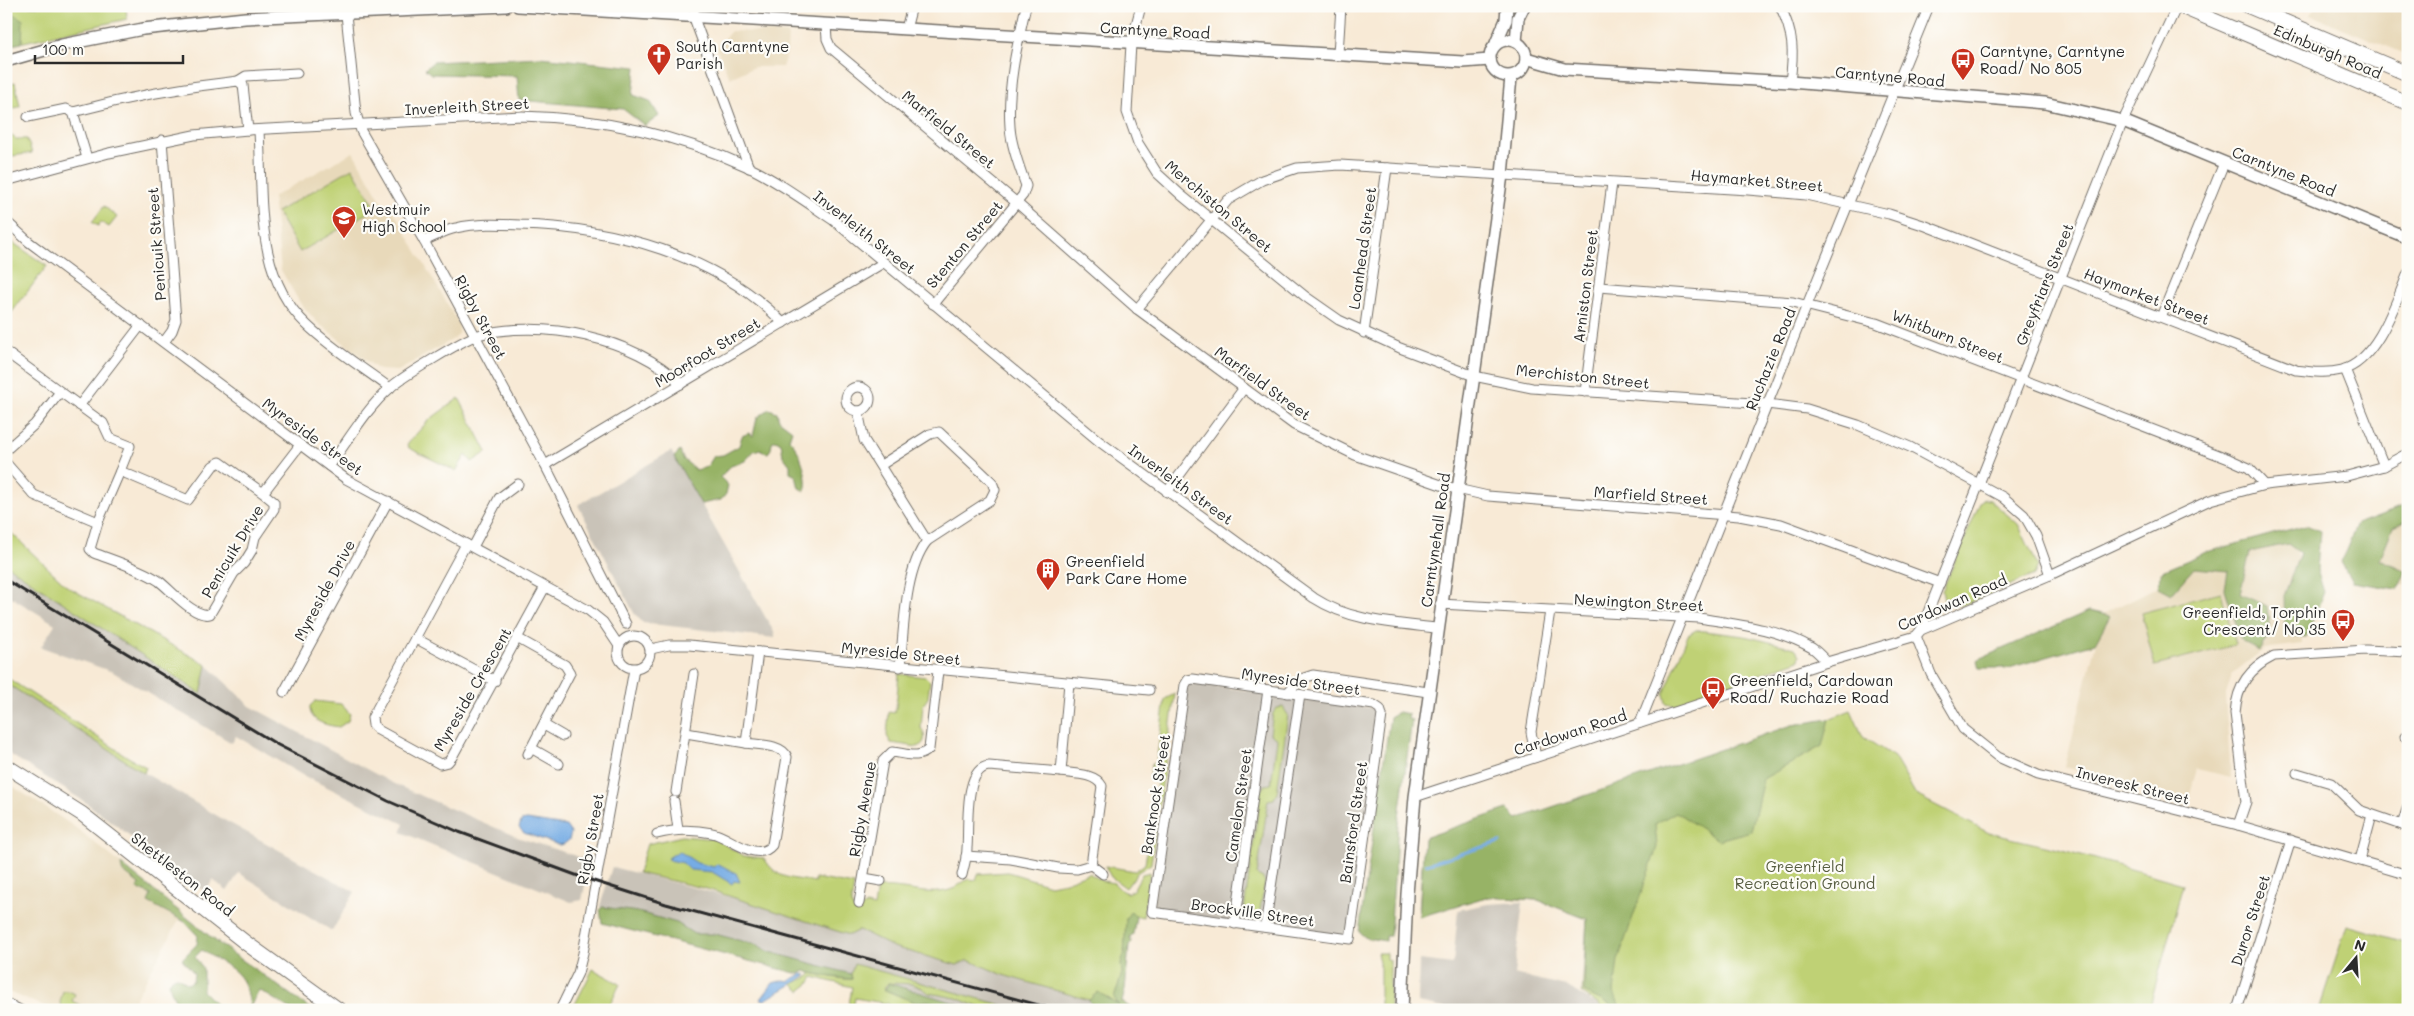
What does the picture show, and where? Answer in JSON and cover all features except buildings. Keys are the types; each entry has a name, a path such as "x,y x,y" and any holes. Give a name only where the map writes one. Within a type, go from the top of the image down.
{"main road":[{"name":"Edinburgh Road","path":"2178,6 2408,103"},
{"name":"Edinburgh Road","path":"2248,6 2408,74"},
{"name":"Shettleston Road","path":"6,766 82,814 240,938 339,1010"}],"street":[{"path":"6,61 62,45 143,29 245,18 506,6"},
{"name":"Carntyne Road","path":"518,6 694,12 826,25 1131,44 1463,62 1490,60"},
{"path":"906,29 912,6"},
{"path":"1017,203 1026,186 1010,129 1011,88 1026,6"},
{"name":"Merchiston Street","path":"1141,6 1131,44 1127,112 1138,143 1157,173 1181,195 1306,297 1339,320 1364,333 1474,376 1532,388 1767,404 1806,409 1858,425 1910,447 2003,497 2024,515 2036,536 2050,574"},
{"path":"1338,54 1341,6"},
{"path":"1496,42 1502,40 1516,42 1524,50 1526,58 1520,72 1511,76 1499,74 1490,60 1490,51 1506,20 1507,6"},
{"path":"1516,42 1518,18 1524,6"},
{"path":"1780,6 1788,24 1794,52 1790,82"},
{"name":"Ruchazie Road","path":"1640,723 1806,305 1929,6"},
{"name":"Greyfriars Street","path":"1918,633 1940,583 2123,121 2178,6"},
{"path":"694,12 749,168"},
{"name":"Rigby Street","path":"346,14 358,125 476,336 545,465 626,624"},
{"name":"Marfield Street","path":"826,25 831,48 1017,203 1137,309 1294,425 1355,456 1457,490 1488,496 1723,514 1781,524 1940,583"},
{"name":"Carntyne Road","path":"1526,58 1564,69 1790,82 2045,102 2123,121 2408,238"},
{"path":"28,117 66,108 74,112 121,99 179,87 238,81 246,76 297,74"},
{"name":"Carntynehall Road","path":"1402,1010 1407,894 1415,797 1440,604 1502,175 1511,76"},
{"path":"238,81 244,85 248,130"},
{"path":"74,112 86,158"},
{"name":"Inverleith Street","path":"6,182 86,158 162,140 248,130 259,131 522,116 552,117 654,132 749,168 796,195 833,220 1100,442 1325,605 1360,618 1437,628"},
{"path":"259,131 265,242 268,260 278,287 291,307 307,326 390,388"},
{"name":"Penicuik Street","path":"162,140 176,320 172,331 164,342"},
{"path":"2161,316 2224,163"},
{"name":"Haymarket Street","path":"1137,309 1211,218 1228,200 1262,180 1298,168 1340,165 1612,183 1758,190 1806,195 1848,204 1926,226 2296,370 2321,373 2345,369 2366,354 2380,336 2408,273"},
{"name":"Loanhead Street","path":"1364,333 1387,168"},
{"name":"Arniston Street","path":"1585,392 1612,183"},
{"name":"Stenton Street","path":"933,304 1017,203"},
{"name":"Myreside Street","path":"6,221 16,232 346,479 598,617 611,632 619,646"},
{"path":"424,241 455,228 502,224 561,226 616,236 664,250 716,273 765,305 783,323"},
{"name":"Moorfoot Street","path":"545,465 884,263"},
{"name":"Whitburn Street","path":"1599,287 1793,302 1876,323 2229,459 2250,468 2265,485"},
{"path":"79,406 141,325"},
{"path":"329,466 390,388 476,336 502,331 540,329 579,335 624,348 666,369 681,384"},
{"path":"6,352 105,425 108,436 130,446 120,471"},
{"path":"2345,369 2384,466"},
{"path":"1167,492 1244,388"},
{"path":"6,450 35,424 60,392"},
{"path":"858,411 864,440 927,541"},
{"path":"881,465 930,434 938,432 992,482 995,490 990,500 927,541 916,562 911,582 900,667"},
{"name":"Penicuik Drive","path":"263,493 300,445"},
{"name":"Cardowan Road","path":"1415,797 1918,633 2210,500 2265,485 2347,476 2384,466 2408,453"},
{"name":"Penicuik Drive","path":"220,462 274,502 274,509 255,537 252,550 244,563 234,573 211,613 207,616 183,603 160,582 141,571 91,551 90,543 120,471 188,500 214,466 220,462"},
{"path":"6,463 34,495 98,522"},
{"name":"Myreside Crescent","path":"518,484 499,498 415,638 374,714 372,721 378,730 440,764 448,762 495,681 545,587"},
{"name":"Myreside Drive","path":"284,692 388,501"},
{"name":"Newington Street","path":"1440,604 1681,618 1739,625 1794,639 1814,649 1827,662"},
{"path":"1536,757 1531,732 1550,611"},
{"name":"Inveresk Street","path":"1918,633 1931,674 1962,729 1998,757 2038,775 2238,825 2408,875"},
{"path":"636,636 647,642 651,649 647,663 634,669 628,668 620,661 618,656 619,646 626,638 636,636"},
{"path":"415,638 495,681"},
{"path":"517,638 565,665 570,670 569,678 529,751 559,764"},
{"name":"Myreside Street","path":"651,649 669,645 689,645 1069,684 1149,690"},
{"path":"2238,825 2246,802 2235,713 2239,691 2244,679 2261,662 2274,656 2366,650 2408,652"},
{"path":"746,743 758,652"},
{"name":"Rigby Street","path":"560,1010 575,981 581,963 634,669"},
{"name":"Rigby Avenue","path":"859,903 883,761 892,752 916,756 929,749 938,670"},
{"path":"678,829 675,796 694,674"},
{"path":"1287,693 1301,679 1313,675 1428,692"},
{"name":"Myreside Street","path":"1188,680 1374,705 1380,709"},
{"name":"Banknock Street","path":"1152,912 1188,680"},
{"path":"1061,772 1069,684"},
{"name":"Camelon Street","path":"1235,924 1268,690"},
{"path":"1266,928 1300,694"},
{"name":"Bainsford Street","path":"1350,939 1382,715 1380,709"},
{"path":"544,725 563,736"},
{"path":"657,834 678,829 714,833 753,851 764,851 772,844 788,757 783,750 686,733"},
{"path":"962,875 966,856 969,803 977,770 989,766 1061,772 1089,777 1100,782 1102,786 1091,865"},
{"path":"2297,773 2331,783 2360,810 2372,816 2405,826 2408,806"},
{"path":"2360,860 2372,816"},
{"name":"Duror Street","path":"2236,1010 2291,840"},
{"path":"966,856 1077,869 1091,865"},
{"path":"1091,865 1102,874"},
{"path":"864,878 881,881"},
{"name":"Brockville Street","path":"1152,912 1350,939"},
{"path":"6,1003 20,1010"}],"shaded area":[{"path":"2316,6 2408,6 2408,55 2311,15"},
{"path":"731,31 788,33 787,53 782,67 754,67 730,78 716,48"},
{"name":"Westmuir High School","path":"353,152 386,209 391,207 459,324 459,333 455,338 398,371 379,370 318,323 300,303 281,270 273,197"},
{"path":"671,451 775,634 775,638 643,623 634,613 578,505"},
{"path":"2408,512 2408,585 2365,578 2386,520"},
{"path":"2296,538 2302,644 2264,649 2232,674 2225,697 2231,777 2197,769 2188,800 2065,767 2103,614 2226,552"},
{"path":"6,563 114,612 207,665 250,706 394,784 517,837 588,860 588,871 582,900 571,902 401,832 404,824 302,775 236,736 232,743 113,672 41,647 55,624 6,594"},
{"path":"1186,682 1380,709 1350,939 1152,912"},
{"path":"6,683 143,772 226,821 355,892 332,931 239,873 227,891 213,880 205,892 85,802 6,752"},
{"path":"6,782 72,825 183,913 129,1010 54,1010 6,991"},
{"path":"612,867 859,930 893,947 957,965 968,960 1006,976 1089,1000 1098,992 1127,1010 978,1010 888,983 602,910 600,906"},
{"path":"1523,902 1514,974 1566,986 1601,1007 1601,1010 1453,1010 1418,1003 1419,960 1453,964 1458,910 1488,904"}],"green space":[{"path":"6,6 126,6 127,19 6,46"},
{"path":"6,9 23,20 22,43 6,46"},
{"path":"540,57 636,67 633,95 650,101 659,116 645,126 623,109 519,100 517,76 431,74 425,69 433,62"},
{"path":"15,82 20,106 6,112 6,85"},
{"path":"6,132 16,139 27,139 32,153 6,157"},
{"path":"352,168 376,208 300,252 277,212"},
{"path":"104,206 117,217 109,227 101,222 98,226 92,222"},
{"path":"6,238 47,266 6,320"},
{"path":"459,398 487,452 472,462 466,455 456,471 409,448 407,444 429,420"},
{"path":"769,409 777,412 779,420 792,430 789,439 793,443 803,464 806,479 805,491 799,488 796,476 790,473 790,465 783,456 781,443 776,440 772,442 768,453 760,449 754,451 745,461 731,466 720,477 728,485 726,494 721,500 701,504 674,457 680,451 683,459 696,470 707,467 714,456 723,455 739,446 742,436 749,433 753,436 757,418"},
{"path":"1984,499 1990,500 2018,524 2038,566 2034,575 1963,605 1952,605 1944,600 1942,591 1980,503"},
{"path":"2408,505 2408,520 2393,527 2380,559 2406,571 2398,589 2352,582 2341,562 2357,524"},
{"path":"2306,525 2320,531 2317,570 2324,592 2306,637 2285,635 2284,596 2300,553 2288,544 2250,552 2240,594 2267,606 2270,633 2259,651 2241,640 2225,589 2228,571 2194,568 2171,594 2158,587 2162,571 2207,552"},
{"path":"6,528 68,587 207,665 201,694 6,565"},
{"path":"2221,592 2235,645 2155,666 2141,613"},
{"path":"2089,611 2110,616 2095,643 2009,668 1979,668 1977,660"},
{"path":"1696,630 1744,636 1795,648 1800,655 1799,660 1675,705 1666,703 1664,694 1688,635"},
{"path":"899,674 926,677 930,681 928,698 923,705 921,728 924,733 924,739 923,743 918,747 891,743 887,736 889,712 894,713 896,708"},
{"path":"6,677 146,767 144,773 6,683"},
{"path":"1175,694 1151,864 1138,872 1126,888 1111,877 1105,866 1135,871 1145,864 1158,777 1150,776 1152,764 1156,764 1165,699"},
{"path":"315,701 341,704 350,714 348,721 339,727 319,722 312,716 310,711 310,706"},
{"path":"1283,707 1288,715 1277,793 1274,799 1268,800 1266,813 1268,815 1266,815 1257,875 1263,878 1265,882 1259,916 1252,919 1245,915 1244,910 1261,790 1265,785 1271,784 1277,739 1270,734 1273,713 1277,708"},
{"name":"Greenfield Recreation Ground","path":"1851,710 1863,737 1894,757 1916,795 1989,833 2071,852 2183,884 2149,1010 1601,1010 1600,1006 1582,993 1587,919 1538,900 1486,897 1419,912 1422,866 1623,802"},
{"path":"1398,712 1409,714 1408,719 1412,720 1398,824 1390,936 1386,936 1386,941 1366,938 1359,932 1390,717"},
{"path":"1829,719 1822,746 1763,779 1751,831 1718,840 1676,812 1655,824 1657,847 1618,960 1614,992 1621,1010 1584,992 1587,919 1538,900 1486,897 1419,917 1424,838 1507,809 1517,819 1792,725"},
{"path":"682,836 715,839 744,856 764,858 774,871 785,877 815,882 815,878 854,885 851,904 853,908 858,910 866,905 874,907 877,888 897,888 926,892 946,891 955,888 968,879 976,880 978,874 1008,872 1050,885 1065,882 1089,873 1102,881 1114,883 1127,893 1133,890 1142,874 1150,872 1143,917 1132,915 1120,1006 1098,993 1089,1000 1006,976 968,960 957,965 893,947 859,930 849,935 707,889 638,873 647,844"},
{"path":"121,864 217,942 312,1010 292,1010 259,990 250,1007 244,984 235,971 202,950 195,957 203,969 203,991 222,1010 195,1010 181,1006 172,994 169,983 172,978 178,977 188,984 193,981 194,973 182,959 197,944 198,936 185,922 148,902 151,895 137,888 139,884 122,871"},
{"path":"603,907 638,912 677,923 694,934 715,934 757,945 770,952 851,974 852,979 805,971 799,974 602,923 600,909"},
{"path":"1131,911 1136,917 1133,934 1130,938 1132,943 1129,946 1122,1002 1134,1010 1105,1010 1103,1007 1091,1004 1089,1000 1098,992 1119,1005 1114,998 1122,973 1121,964 1124,955 1126,918"},
{"path":"2347,925 2408,943 2408,1010 2319,1010"},
{"path":"1377,953 1387,953 1387,959 1390,960 1390,1010 1380,1010 1380,968"},
{"path":"854,964 1020,1010 986,1010 956,998 929,993 912,984 888,983 883,989 914,1002 928,1001 952,1010 888,1010 889,1004 855,998 853,1010 848,1010 852,987 813,977 809,984 800,991 792,984 810,976 811,973 852,979 851,974"},
{"path":"593,969 620,984 607,1010 572,1010"},
{"path":"888,983 978,1010 952,1010 928,1001 914,1002 883,989 887,987"},
{"path":"63,991 75,994 72,1001 89,1010 62,1010 60,1002"}],"water":[{"path":"527,820 566,826 571,833 569,840 559,845 524,833 519,828 521,821"},
{"path":"679,851 697,863 714,867 717,864 736,873 740,882 734,881 732,884 712,872 690,870 683,863 669,860 668,858"},
{"path":"802,974 807,975 765,1000 761,999 773,983 784,980 789,981"}],"waterway":[{"path":"1426,864 1500,842"}],"railway":[{"path":"6,580 278,745 388,801 459,832 581,877 666,904 1057,1010"}],"place":[{"name":"South Carntyne Parish","path":"659,76"},
{"name":"Carntyne, Carntyne Road/ No 805","path":"1963,81"},
{"name":"Westmuir High School","path":"344,239"},
{"name":"Greenfield Park Care Home","path":"1048,591"},
{"name":"Greenfield, Torphin Crescent/ No 35","path":"2343,642"},
{"name":"Greenfield, Cardowan Road/ Ruchazie Road","path":"1713,710"}]}
